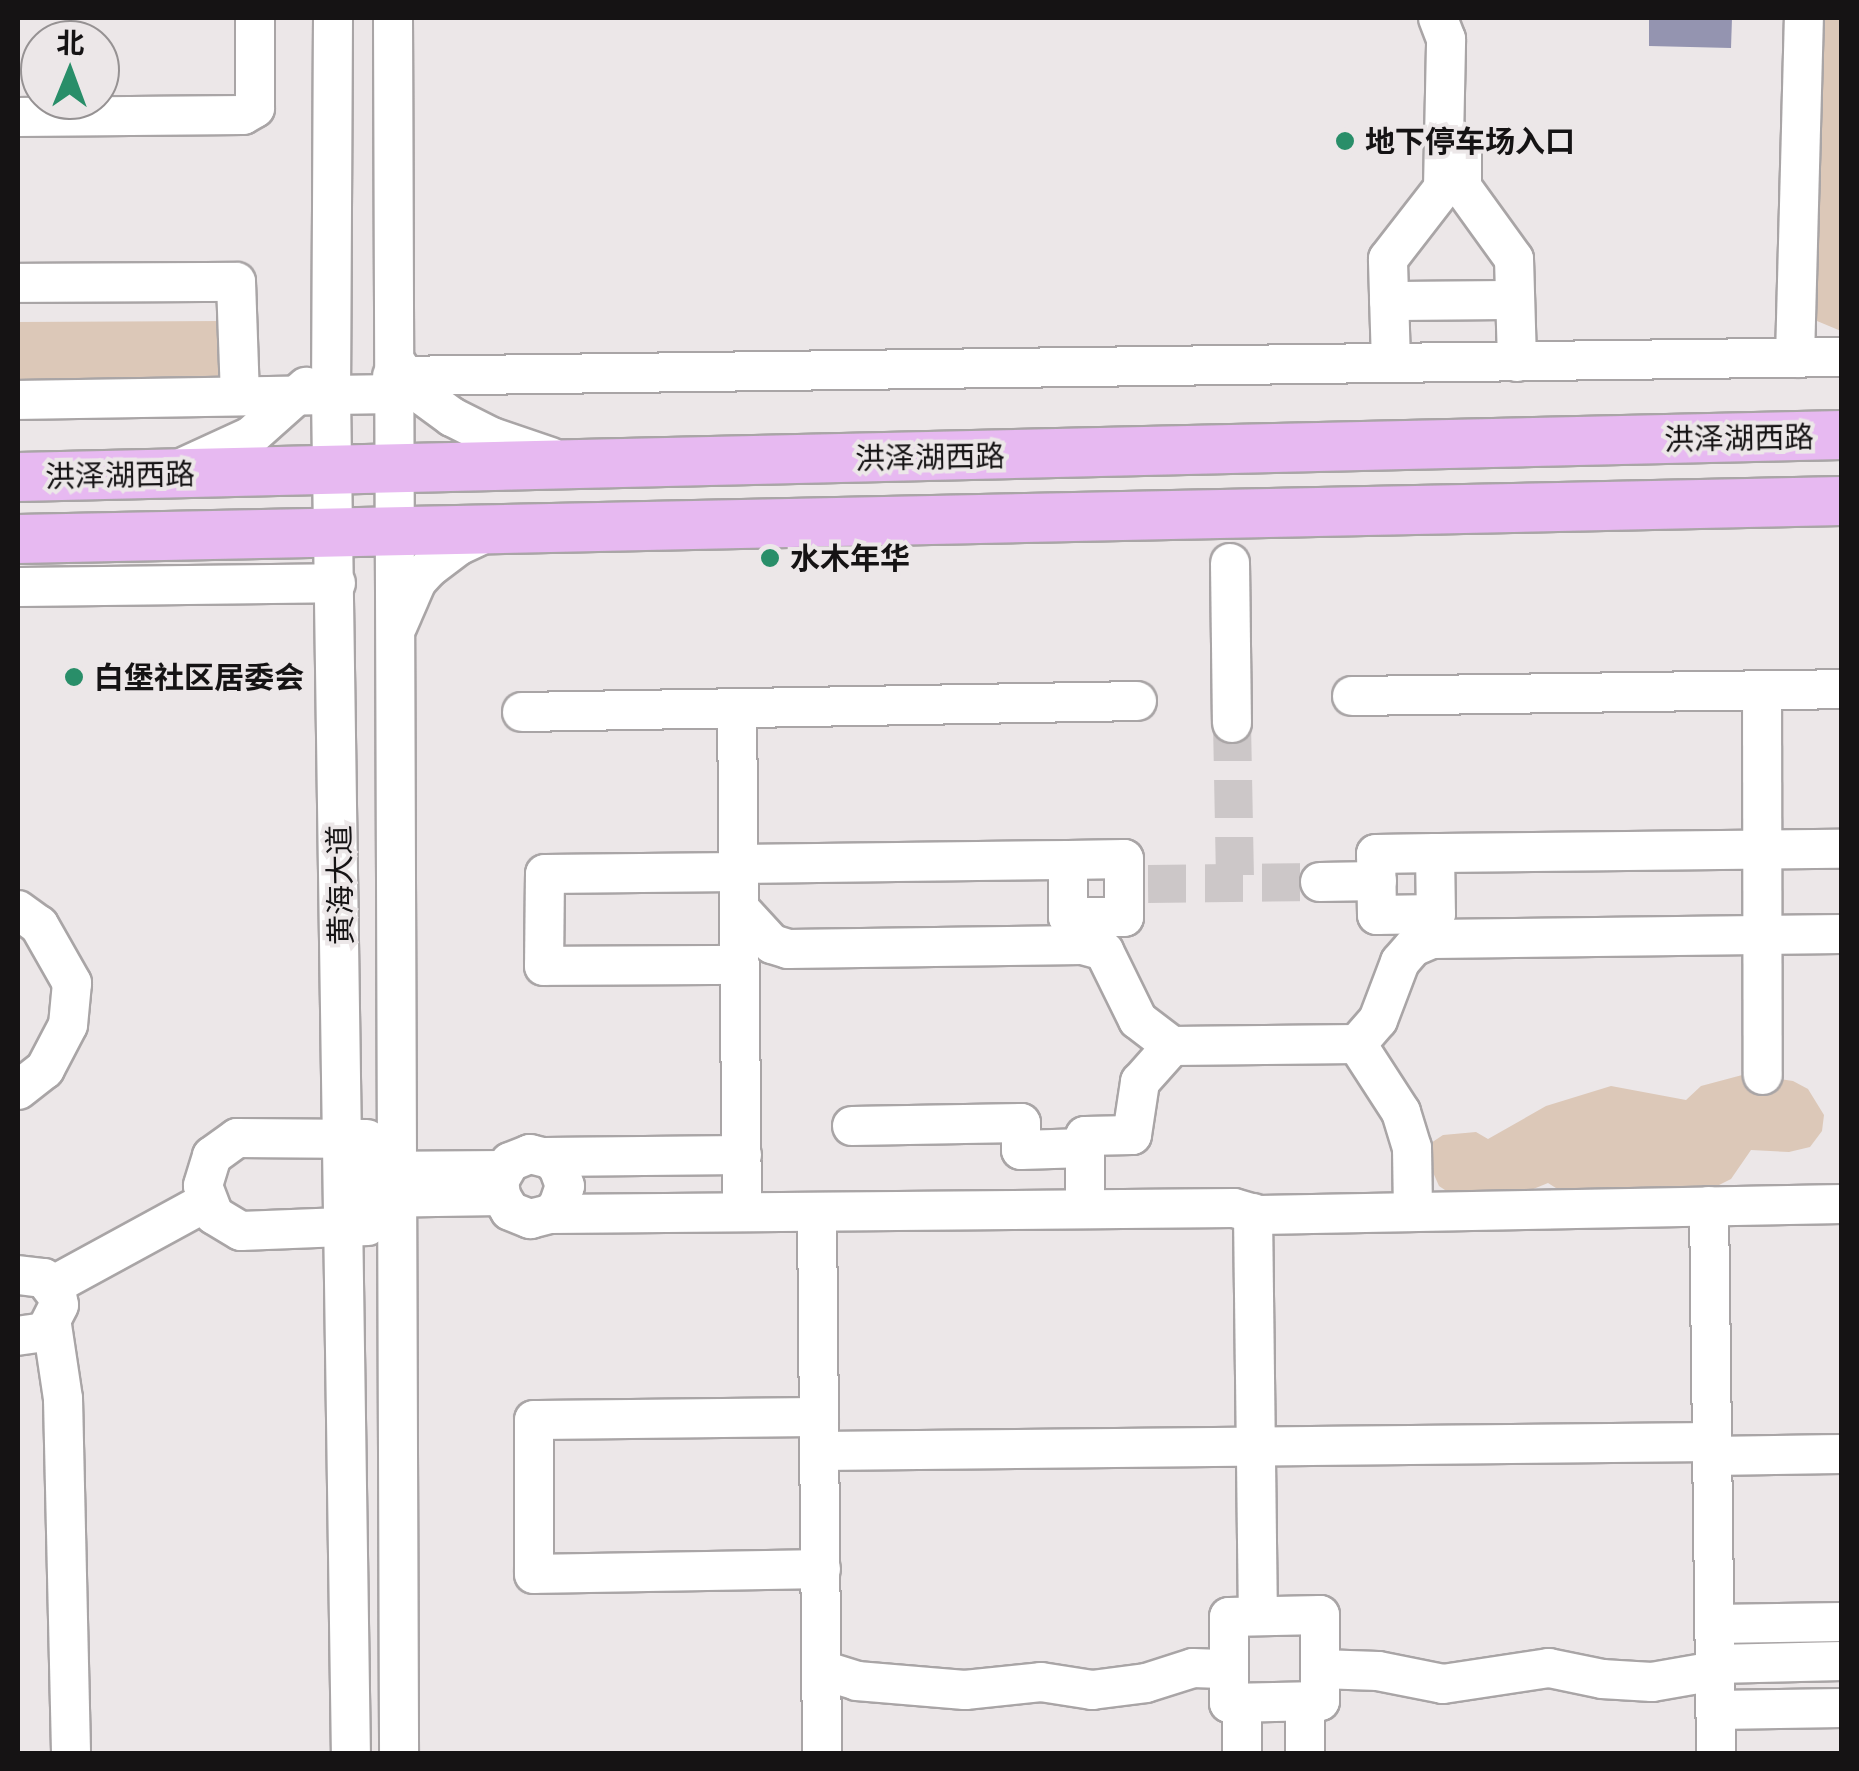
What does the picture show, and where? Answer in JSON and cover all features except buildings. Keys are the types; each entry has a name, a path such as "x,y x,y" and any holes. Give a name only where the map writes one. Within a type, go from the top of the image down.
{"main road":[{"name":"洪泽湖西路","path":"18,476 1842,435"},
{"path":"590,465 590,501 610,528"},
{"path":"97,538 117,530 126,516 124,493 102,475"},
{"name":"洪泽湖西路","path":"18,539 1842,502"}],"street":[{"path":"18,116 243,116 254,108 255,18"},
{"name":"黄海大道","path":"332,18 332,331 316,395 334,471 336,534 321,583 337,643 351,1754"},
{"name":"黄海大道","path":"393,18 392,641 399,1754"},
{"path":"1391,364 1388,259 1443,188 1446,39 1438,18"},
{"path":"1471,18 1462,40 1462,187 1514,260 1517,362"},
{"path":"1796,358 1804,18"},
{"path":"18,283 236,282 240,396"},
{"path":"1389,301 1515,300"},
{"path":"18,400 316,395 395,372 1842,357"},
{"path":"395,372 452,417 492,437 590,465"},
{"path":"170,474 250,436 316,395"},
{"path":"392,641 417,581 441,557 490,531"},
{"path":"214,536 267,553 321,583"},
{"path":"1230,563 1232,723"},
{"path":"18,587 321,583"},
{"path":"1352,696 1842,689"},
{"path":"1762,690 1763,1074"},
{"path":"522,712 1137,700"},
{"path":"736,708 742,1212"},
{"path":"1842,849 1376,854 1377,915 1432,939 1842,934"},
{"path":"1068,860 1068,917 1094,933 1117,972 1126,1004 1138,1020 1172,1046 1358,1044 1378,1020 1412,931 1436,914 1435,854"},
{"path":"738,882 772,944 788,949 1094,933 1124,917 1136,884 1124,859 738,882 545,874 544,966 740,964"},
{"path":"1320,882 1377,882"},
{"path":"18,910 39,925 72,983 68,1026 46,1068 18,1090"},
{"path":"1358,1044 1401,1112 1412,1148 1413,1212"},
{"path":"1085,1210 1085,1136 1132,1135 1140,1082 1172,1046"},
{"path":"852,1126 1020,1123 1021,1150 1085,1148"},
{"path":"395,1183 344,1184 238,1138 223,1145 205,1170 206,1202 226,1226 241,1231 344,1184 502,1183"},
{"path":"502,1183 519,1156 742,1155"},
{"path":"546,1157 558,1167 565,1186 558,1206 550,1214"},
{"path":"502,1183 520,1217 1234,1208 1265,1214 1842,1204"},
{"path":"71,1754 63,1399 35,1330 59,1305 35,1280 206,1202"},
{"path":"1709,1206 1716,1754"},
{"path":"818,1212 822,1754"},
{"path":"1265,1214 1270,1616"},
{"path":"821,1569 534,1574 534,1420 819,1434 1268,1446 1712,1449 1842,1454"},
{"path":"1242,1754 1229,1617 1320,1615 1306,1754"},
{"path":"1715,1624 1842,1622"},
{"path":"822,1670 857,1681 965,1690 1041,1682 1092,1690 1146,1683 1194,1668 1236,1686 1313,1685 1378,1671 1443,1684 1549,1668 1602,1679 1652,1682 1716,1667 1842,1662"},
{"path":"1716,1710 1842,1708"}],"shaded area":[{"path":"1813,18 1840,18 1841,331 1817,321 1806,305"},
{"path":"223,321 224,386 18,385 18,322"},
{"path":"1746,1074 1793,1081 1808,1089 1824,1115 1822,1131 1810,1147 1789,1152 1751,1150 1731,1179 1713,1188 1691,1187 1673,1197 1567,1195 1548,1183 1526,1192 1454,1196 1439,1186 1432,1170 1428,1145 1443,1135 1476,1132 1488,1139 1546,1106 1611,1086 1686,1100 1701,1086"}],"water":[{"path":"1649,18 1732,18 1731,48 1649,46"}],"tunnel":[{"path":"1232,723 1235,883"},
{"path":"1148,884 1320,882"}],"place":[{"name":"地下停车场入口","path":"1345,141"},
{"name":"水木年华","path":"770,558"},
{"name":"白堡社区居委会","path":"74,677"}]}
